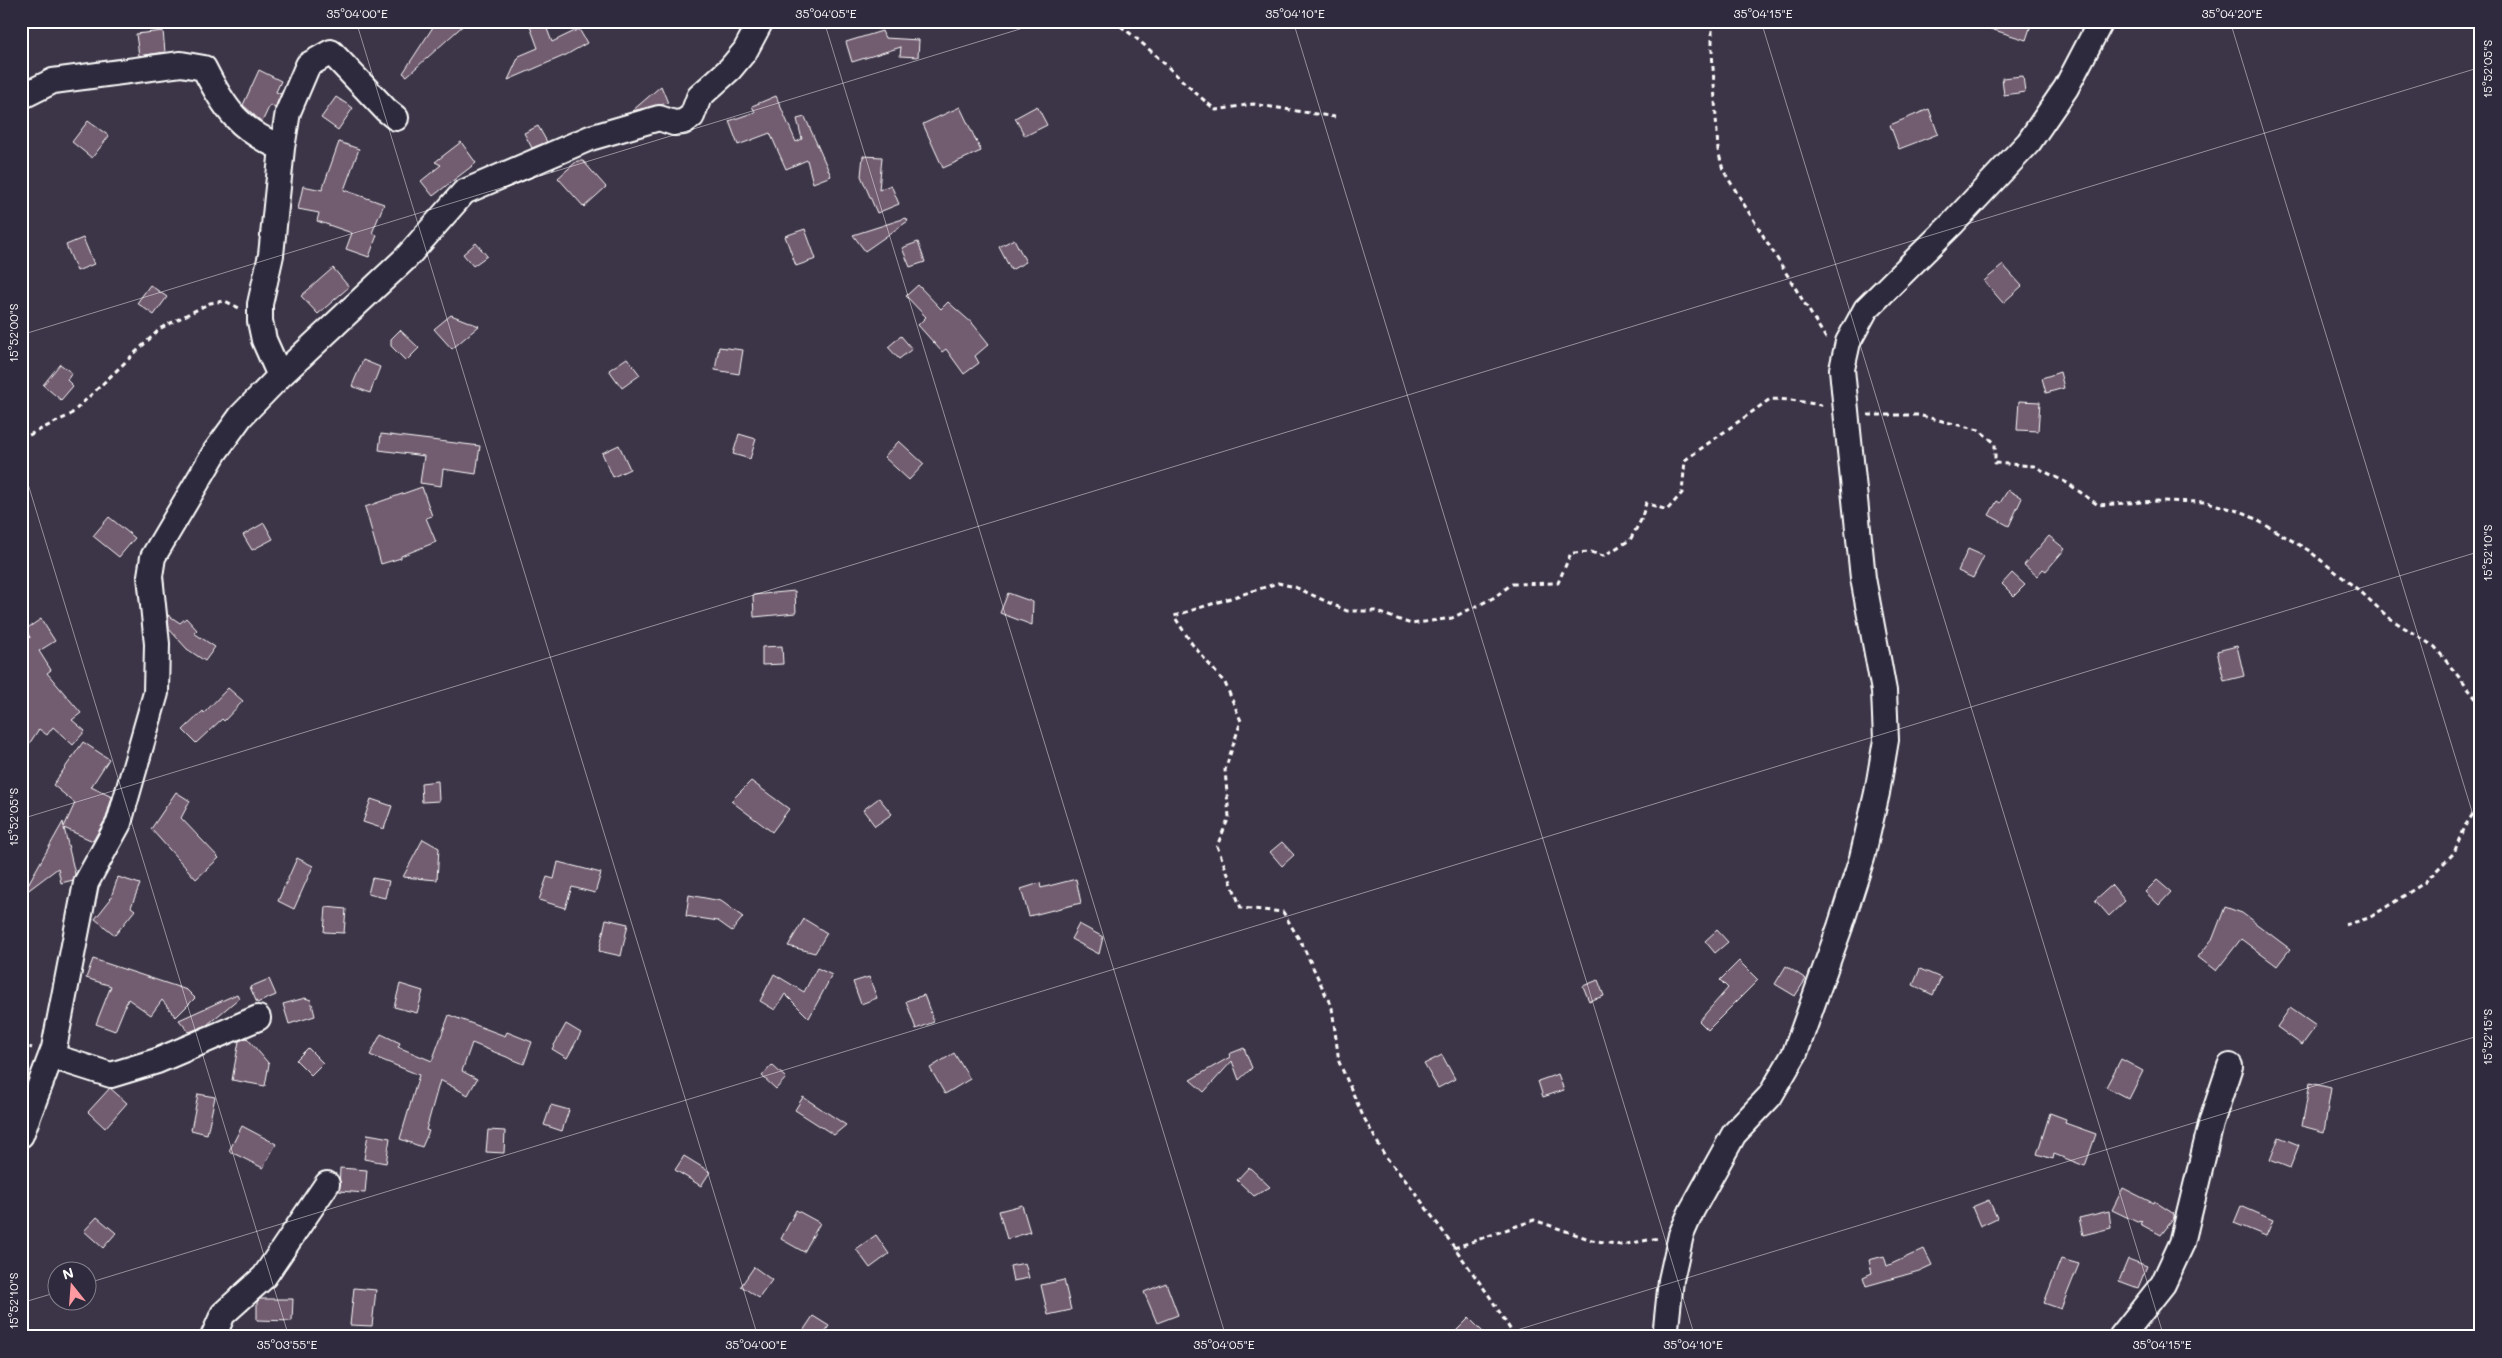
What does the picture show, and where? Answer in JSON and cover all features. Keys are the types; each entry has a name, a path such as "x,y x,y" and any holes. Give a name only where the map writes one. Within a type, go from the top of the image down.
{"street":[{"path":"21,1135 51,1056 86,883 119,823 156,693 157,644 150,576 153,557 215,452 241,416 280,376 406,258 464,192 590,138 659,118 674,123 684,122 692,116 698,97 730,69 745,51 761,21"},
{"path":"1666,1337 1671,1280 1681,1235 1692,1210 1734,1134 1770,1096 1794,1053 1840,927 1862,858 1878,793 1886,740 1884,692 1863,578 1842,369 1848,342 1866,309 1953,223 2029,142 2066,88 2101,21"},
{"path":"280,376 264,340 260,319 260,304 271,255 282,148 288,112 308,65 331,52 386,110 396,118"},
{"path":"21,97 53,81 181,64 204,68 218,95 235,119 265,140 282,148"},
{"path":"51,1056 111,1076 157,1061 258,1018"},
{"path":"2121,1337 2163,1284 2182,1243 2212,1120 2230,1066"},
{"path":"213,1337 223,1314 264,1277 327,1184"}],"path":[{"path":"1113,21 1135,36 1184,85 1216,110 1253,104 1335,117"},
{"path":"1712,21 1718,150 1723,170 1765,242 1822,330 1842,369"},
{"path":"21,439 70,415 161,328 210,303 225,301 260,319"},
{"path":"1515,1337 1490,1297 1411,1187 1385,1156 1363,1116 1339,1062 1332,1008 1303,946 1283,912 1241,908 1217,846 1229,817 1225,770 1241,721 1225,683 1192,644 1174,616 1278,583 1296,587 1347,611 1375,611 1411,624 1452,618 1493,598 1512,584 1558,583 1571,553 1591,552 1603,556 1630,540 1641,520 1646,503 1667,510 1682,492 1685,460 1770,399 1815,403 1846,412 1874,416 1918,415 1979,430 1995,443 1995,463 2034,466 2069,484 2098,505 2157,501 2207,502 2245,513 2308,550 2361,592 2389,618 2435,647 2481,705"},
{"path":"2345,925 2369,918 2424,883 2454,853 2463,829 2481,802"},
{"path":"1454,1248 1534,1220 1592,1240 1621,1245 1681,1235"}],"building":[{"path":"437,21 468,21 407,76 403,73"},
{"path":"528,21 544,21 552,42 579,29 587,43 566,55 508,80 519,56 538,48"},
{"path":"1978,21 2020,21 2031,25 2026,40 1978,25"},
{"path":"163,31 165,52 139,56 136,34"},
{"path":"882,31 885,38 919,40 918,57 900,56 901,47 852,62 846,42"},
{"path":"259,70 281,81 276,92 281,94 275,108 270,105 262,122 243,105"},
{"path":"2023,76 2025,92 2004,95 2002,78"},
{"path":"661,86 668,103 632,111"},
{"path":"776,96 796,142 802,139 797,119 805,117 831,176 813,183 807,160 786,169 770,133 738,145 729,121 755,112 752,106"},
{"path":"336,97 353,108 338,130 321,118"},
{"path":"1037,106 1047,125 1025,136 1015,118"},
{"path":"960,107 981,151 943,168 923,124"},
{"path":"1929,109 1938,134 1899,149 1890,125"},
{"path":"88,121 109,136 92,158 72,142"},
{"path":"538,126 547,142 532,148 524,133"},
{"path":"339,142 359,149 344,190 384,204 372,233 377,235 369,257 346,249 352,233 317,221 319,213 298,209 303,186 322,190"},
{"path":"461,142 476,163 433,196 421,181 441,165 435,162"},
{"path":"863,156 882,157 879,190 891,185 899,204 877,213 861,176"},
{"path":"577,161 583,161 606,187 584,207 558,178"},
{"path":"906,218 908,221 865,251 853,235"},
{"path":"805,229 816,259 796,266 785,236"},
{"path":"83,238 94,264 77,271 66,245"},
{"path":"1014,239 1026,262 1011,270 999,247"},
{"path":"918,242 925,262 910,267 902,248"},
{"path":"476,243 487,256 473,266 463,254"},
{"path":"2003,265 2022,286 2003,303 1984,281"},
{"path":"333,268 349,287 318,314 301,296"},
{"path":"150,285 167,297 154,315 137,303"},
{"path":"918,285 941,309 948,302 973,324 989,344 975,356 979,363 964,374 946,349 942,352 918,325 926,317 906,296"},
{"path":"451,315 479,326 452,349 434,329"},
{"path":"400,330 419,348 406,361 391,346 391,339"},
{"path":"901,336 912,349 899,359 888,347"},
{"path":"719,347 743,350 739,374 715,370"},
{"path":"627,358 640,375 622,388 609,370"},
{"path":"363,360 380,367 370,393 352,386"},
{"path":"60,364 72,373 67,380 73,386 61,400 43,385"},
{"path":"2060,372 2064,388 2046,393 2042,378"},
{"path":"2019,401 2040,402 2038,431 2017,430"},
{"path":"381,434 480,446 476,474 443,469 441,486 420,483 424,456 379,450"},
{"path":"739,434 756,439 750,459 733,454"},
{"path":"899,441 924,464 909,480 884,457"},
{"path":"619,445 630,469 613,477 602,453"},
{"path":"422,487 432,516 426,518 436,542 401,556 401,558 381,564 365,507"},
{"path":"2008,490 2022,498 2009,526 1989,515 1997,501 2000,503"},
{"path":"109,517 135,538 119,557 93,536"},
{"path":"264,523 273,539 252,550 243,535"},
{"path":"2049,536 2065,549 2046,571 2043,569 2037,576 2024,565"},
{"path":"1968,549 1984,556 1973,578 1958,571"},
{"path":"2012,573 2025,585 2014,596 2002,584"},
{"path":"795,591 796,613 754,617 753,595"},
{"path":"1008,593 1033,602 1032,625 1000,613"},
{"path":"168,615 180,623 186,618 197,630 194,633 215,647 205,661 187,649 169,629"},
{"path":"41,619 55,641 39,651 51,670 47,673 81,713 72,720 85,731 73,745 53,727 47,735 39,729 21,756 21,624 30,638 26,629"},
{"path":"782,646 783,664 762,665 762,647"},
{"path":"2237,646 2244,676 2224,681 2217,651"},
{"path":"228,688 243,701 224,721 222,719 196,743 183,730 203,711 204,713"},
{"path":"83,742 109,759 91,787 112,797 106,818 93,841 64,828 75,874 73,880 61,883 58,868 22,895 63,822 64,827 75,803 53,785"},
{"path":"438,781 439,801 422,802 421,783"},
{"path":"751,781 789,809 772,832 731,801"},
{"path":"176,792 190,801 181,818 219,858 196,879 151,829"},
{"path":"879,798 892,814 875,826 863,810"},
{"path":"371,799 392,806 384,829 363,822"},
{"path":"423,839 439,848 437,880 403,877"},
{"path":"1282,842 1294,855 1282,866 1270,852"},
{"path":"297,858 313,866 294,909 278,901"},
{"path":"558,862 601,873 595,893 572,887 565,908 539,900 547,877 554,879"},
{"path":"118,877 140,884 131,907 135,910 115,935 95,919 110,900"},
{"path":"372,878 389,881 385,898 368,894"},
{"path":"1076,879 1081,903 1029,916 1021,889 1040,883 1041,888"},
{"path":"2157,880 2171,892 2159,905 2145,892"},
{"path":"2112,885 2125,901 2109,916 2095,900"},
{"path":"689,895 721,901 743,917 732,931 718,921 686,916"},
{"path":"326,907 346,909 344,933 324,932"},
{"path":"2225,907 2242,913 2290,949 2277,966 2241,939 2216,971 2198,957 2213,938"},
{"path":"606,919 628,924 621,956 599,951"},
{"path":"804,919 827,933 815,953 788,946"},
{"path":"1079,924 1103,937 1099,954 1071,939"},
{"path":"1717,930 1728,942 1715,953 1705,941"},
{"path":"93,959 187,990 195,998 176,1017 162,1000 151,1015 128,999 115,1031 96,1024 111,986 86,978"},
{"path":"1739,961 1758,980 1708,1030 1699,1021 1728,988 1720,980"},
{"path":"1786,966 1806,979 1795,996 1775,984"},
{"path":"817,968 832,975 809,1018 785,994 775,1010 760,1001 774,974 804,992"},
{"path":"1920,969 1941,978 1933,995 1913,985"},
{"path":"869,977 877,998 861,1004 853,982"},
{"path":"269,979 276,995 257,1003 250,987"},
{"path":"1598,980 1604,996 1589,1001 1583,986"},
{"path":"400,984 423,991 417,1013 394,1007"},
{"path":"237,994 239,998 207,1025 189,1032 179,1020"},
{"path":"924,995 934,1022 916,1029 906,1001"},
{"path":"305,998 311,1000 315,1016 289,1024 283,1004"},
{"path":"2290,1008 2316,1026 2302,1045 2277,1027"},
{"path":"449,1015 505,1036 507,1032 532,1042 524,1064 472,1043 462,1071 477,1079 468,1095 440,1080 426,1130 429,1131 422,1147 400,1139 419,1075 370,1055 381,1034 400,1043 398,1047 432,1061"},
{"path":"566,1024 581,1033 567,1058 552,1049"},
{"path":"247,1038 269,1064 265,1086 232,1080 239,1041"},
{"path":"308,1048 323,1063 311,1075 296,1060"},
{"path":"1244,1048 1252,1068 1239,1080 1232,1061 1204,1092 1190,1080 1230,1057 1229,1054"},
{"path":"954,1053 970,1079 945,1094 930,1068"},
{"path":"1442,1055 1455,1079 1438,1088 1424,1064"},
{"path":"2121,1059 2143,1071 2129,1099 2106,1087"},
{"path":"772,1065 786,1078 776,1089 762,1076"},
{"path":"1558,1074 1564,1090 1543,1097 1538,1081"},
{"path":"2310,1083 2331,1088 2324,1132 2302,1126"},
{"path":"110,1088 127,1103 105,1128 88,1112"},
{"path":"198,1094 215,1097 207,1134 191,1130"},
{"path":"803,1097 846,1125 834,1135 795,1110"},
{"path":"551,1105 569,1110 562,1131 544,1125"},
{"path":"2050,1113 2066,1119 2065,1123 2096,1134 2085,1166 2054,1154 2053,1159 2037,1154"},
{"path":"242,1126 276,1144 263,1168 229,1151"},
{"path":"488,1130 505,1131 504,1153 486,1152"},
{"path":"368,1134 390,1138 386,1163 364,1159"},
{"path":"2279,1137 2299,1145 2290,1168 2270,1160"},
{"path":"684,1156 710,1172 701,1186 675,1170"},
{"path":"1249,1167 1270,1187 1254,1196 1237,1180"},
{"path":"340,1168 367,1170 365,1193 339,1191"},
{"path":"2123,1188 2153,1203 2154,1201 2174,1214 2174,1218 2161,1235 2140,1224 2142,1221 2137,1222 2112,1210"},
{"path":"1989,1200 1997,1218 1980,1226 1972,1207"},
{"path":"1022,1205 1030,1232 1007,1239 999,1211"},
{"path":"2241,1206 2273,1220 2266,1236 2234,1223"},
{"path":"796,1210 820,1223 804,1252 781,1239"},
{"path":"2109,1211 2111,1228 2083,1235 2079,1218"},
{"path":"97,1217 116,1233 103,1248 84,1231"},
{"path":"876,1235 889,1254 870,1268 856,1249"},
{"path":"1924,1249 1932,1265 1919,1271 1866,1286 1863,1277 1872,1273 1869,1260 1884,1256 1887,1266"},
{"path":"2061,1259 2079,1264 2061,1309 2044,1303"},
{"path":"2128,1259 2147,1266 2138,1288 2119,1281"},
{"path":"1025,1263 1029,1278 1013,1281 1010,1266"},
{"path":"754,1267 772,1280 759,1298 741,1286"},
{"path":"1064,1280 1071,1310 1048,1315 1041,1285"},
{"path":"1166,1283 1178,1315 1157,1323 1144,1292"},
{"path":"354,1288 376,1290 372,1326 350,1325"},
{"path":"260,1299 293,1299 292,1321 257,1320 257,1302"},
{"path":"813,1316 829,1326 822,1337 799,1337"},
{"path":"1469,1318 1488,1337 1450,1337"}]}
